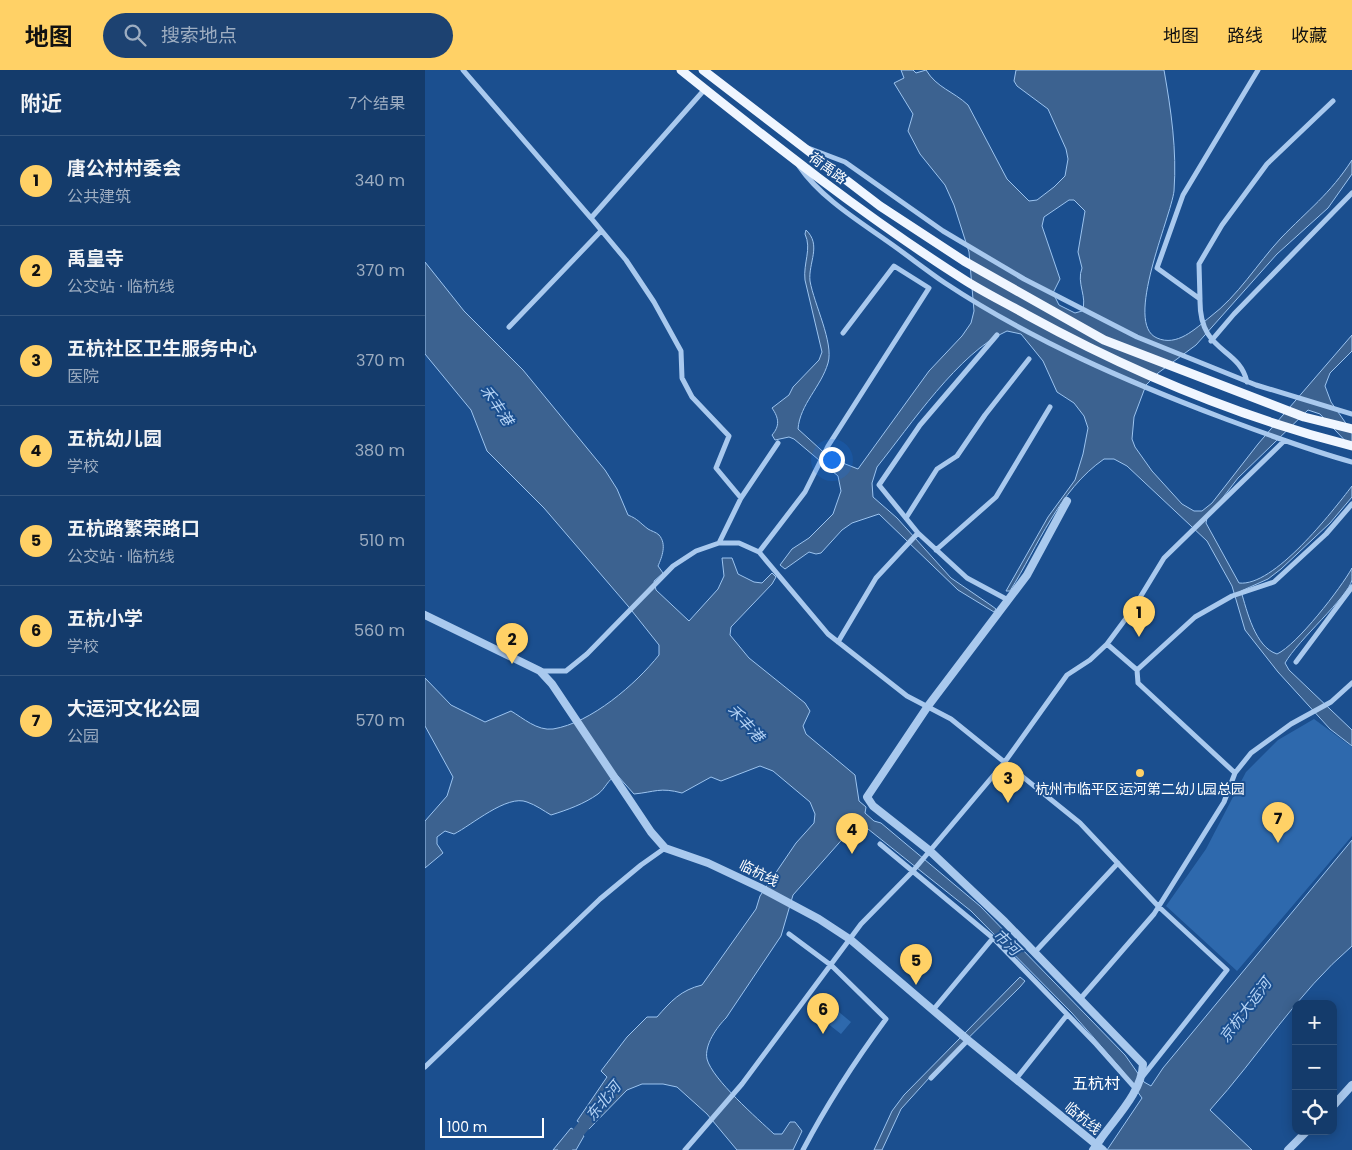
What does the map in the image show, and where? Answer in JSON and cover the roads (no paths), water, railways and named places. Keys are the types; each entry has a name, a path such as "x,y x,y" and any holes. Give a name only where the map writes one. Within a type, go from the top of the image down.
{"main road":[{"name":"荷禹路","path":"681,70 796,161 964,280 1093,351 1158,379 1277,424 1352,446"},
{"name":"荷禹路","path":"703,70 880,206 964,261 1104,340 1304,418 1352,429"}],"street":[{"path":"463,70 591,218 625,260 654,302 681,351 682,378 692,397 729,436 716,468 741,498"},
{"path":"1200,299 1157,268 1183,195 1258,70"},
{"path":"591,218 705,89"},
{"path":"1247,382 1244,370 1211,341 1202,323 1200,318 1199,264 1221,225 1267,164 1333,101"},
{"path":"800,145 845,162 943,231 1024,279 1137,337 1247,382 1352,414"},
{"path":"796,161 810,182 877,234 961,293 1020,327 1097,367 1161,394 1264,434 1352,462"},
{"path":"1211,341 1234,314 1352,193"},
{"path":"509,327 601,231"},
{"path":"759,552 805,492 828,446 929,288 893,266 843,333"},
{"path":"997,335 920,425 879,485 918,533 967,578 1008,600"},
{"path":"906,518 937,469 957,456 985,415 1029,359"},
{"path":"936,550 996,497 1050,407"},
{"path":"685,1150 734,1093 832,966 861,924 912,872 1004,763 1067,675 1090,660 1107,644 1133,609 1164,558 1284,441"},
{"path":"719,543 741,498 778,443"},
{"path":"1067,501 1027,575 927,706 867,797 873,806 930,851 1081,998 1143,1064 1143,1076"},
{"path":"1137,670 1195,617 1231,596 1274,582 1326,534 1352,504"},
{"path":"837,642 876,578 918,533"},
{"path":"540,671 566,671 673,566 696,551 719,543 739,543 759,552 828,634 837,642 907,696 951,719 1080,823 1159,907 1227,970 1143,1076 1093,1150"},
{"path":"1296,662 1352,587"},
{"path":"425,615 540,671 552,684 651,832 665,848 599,899 425,1067"},
{"path":"1107,644 1137,670 1138,683 1235,773"},
{"path":"1081,998 1159,907 1224,802 1235,773 1251,753 1291,724 1331,702 1352,684"},
{"path":"880,844 993,938 1067,1016 1097,1044 1136,1089"},
{"name":"临杭线","path":"665,848 708,863 763,888 851,940 965,1037 1103,1150"},
{"path":"1035,952 1118,863"},
{"path":"789,934 832,966 887,1019 833,1096 803,1150"},
{"path":"933,1010 993,938"},
{"path":"1016,1079 1067,1016"},
{"path":"931,1078 965,1037"},
{"path":"1337,1102 1352,1085"},
{"path":"1288,1150 1303,1135"}],"water":[{"path":"901,70 913,70 916,73 926,70 935,81 968,105 1007,179 1029,201 1037,200 1065,176 1068,159 1066,149 1048,109 1017,86 1014,81 1016,70 1164,70 1174,145 1174,191 1152,269 1145,313 1148,329 1157,338 1164,340 1172,340 1185,335 1220,309 1281,238 1327,192 1352,160 1352,174 1328,208 1277,254 1196,345 1158,373 1146,385 1134,417 1132,439 1135,447 1152,471 1182,504 1194,511 1202,511 1212,503 1258,444 1352,335 1352,351 1330,373 1325,386 1331,402 1352,432 1352,448 1320,414 1308,410 1238,478 1207,518 1206,523 1239,583 1253,581 1269,573 1301,546 1352,486 1352,497 1330,523 1268,579 1241,591 1249,618 1258,636 1269,650 1277,654 1286,649 1307,628 1329,602 1352,568 1352,580 1349,588 1300,643 1285,663 1289,670 1352,730 1352,746 1330,729 1278,672 1245,630 1232,586 1207,541 1127,466 1114,459 1104,459 1074,486 1051,520 1010,591 1006,591 1048,517 1075,480 1088,428 1084,416 1074,403 1057,392 1043,361 1021,334 1007,331 989,341 953,372 877,467 872,483 873,497 897,518 951,578 996,609 994,612 958,590 879,514 852,523 842,530 821,553 809,552 785,569 780,565 792,549 809,538 833,514 841,491 838,476 794,439 789,437 775,440 772,435 778,422 772,408 789,395 793,387 819,360 822,352 805,280 808,251 806,230 811,236 814,248 810,281 826,334 829,355 825,372 807,403 798,429 830,458 858,469 929,371 962,336 971,323 974,311 969,252 954,205 945,185 920,154 908,131 913,114 894,83 904,78","holes":["1069,200 1074,200 1085,211 1078,252 1082,268 1080,279 1084,301 1082,311 1075,313 1059,305 1053,293 1060,279 1042,226 1044,217"]},
{"path":"425,262 464,311 523,370 605,470 617,489 628,515 659,535 663,546 658,566 663,573 654,581 656,590 689,621 718,589 724,576 722,558 732,558 738,574 754,582 762,583 772,573 776,577 772,584 731,627 730,635 749,658 805,703 810,711 803,726 806,734 855,775 859,801 866,807 865,813 874,821 881,823 980,906 1125,1055 1144,1082 1151,1086 1163,1068 1352,840 1352,946 1332,964 1300,1000 1292,1000 1292,1009 1210,1110 1252,1150 1107,1150 1142,1098 1122,1070 1072,1013 971,911 863,825 855,826 846,835 793,895 781,936 726,1018 715,1031 707,1048 707,1059 717,1077 774,1134 782,1134 790,1122 795,1122 802,1131 793,1150 737,1150 707,1114 677,1087 663,1084 642,1084 627,1090 589,1129 577,1121 607,1077 601,1071 627,1037 647,1017 657,1017 677,997 688,990 702,985 756,909 760,896 796,843 814,823 815,814 810,802 773,771 760,766 721,781 711,777 682,793 663,790 634,794 617,775 593,798 551,815 527,802 510,802 454,834 445,831 437,837 437,844 443,853 425,868 425,821 447,796 453,777 425,726 425,678 451,705 485,722 511,711 536,726 553,729 582,719 612,701 638,678 659,655 659,645 544,508 487,451 471,410 425,354"},
{"path":"1020,977 1025,981 1020,987 939,1067 901,1109 882,1150 874,1150 892,1111 904,1095"},
{"path":"571,1128 584,1136 576,1150 553,1150"}],"waterway":[{"name":"东北河","path":"564,1150 594,1113"}],"place":[{"name":"唐公村村委会","path":"1139,637"},
{"name":"禹皇寺","path":"512,664"},
{"name":"杭州市临平区运河第二幼儿园总园","path":"1140,773"},
{"name":"五杭社区卫生服务中心","path":"1008,803"},
{"name":"大运河文化公园","path":"1278,843"},
{"name":"五杭幼儿园","path":"852,854"},
{"name":"五杭路繁荣路口","path":"916,985"},
{"name":"五杭小学","path":"823,1034"}],"district":[{"name":"五杭村","path":"1096,1083"}],"water label":[{"name":"禾丰港","path":"497,405"},
{"name":"禾丰港","path":"746,723"},
{"name":"市河","path":"1007,942"},
{"name":"京杭大运河","path":"1245,1010"}]}
